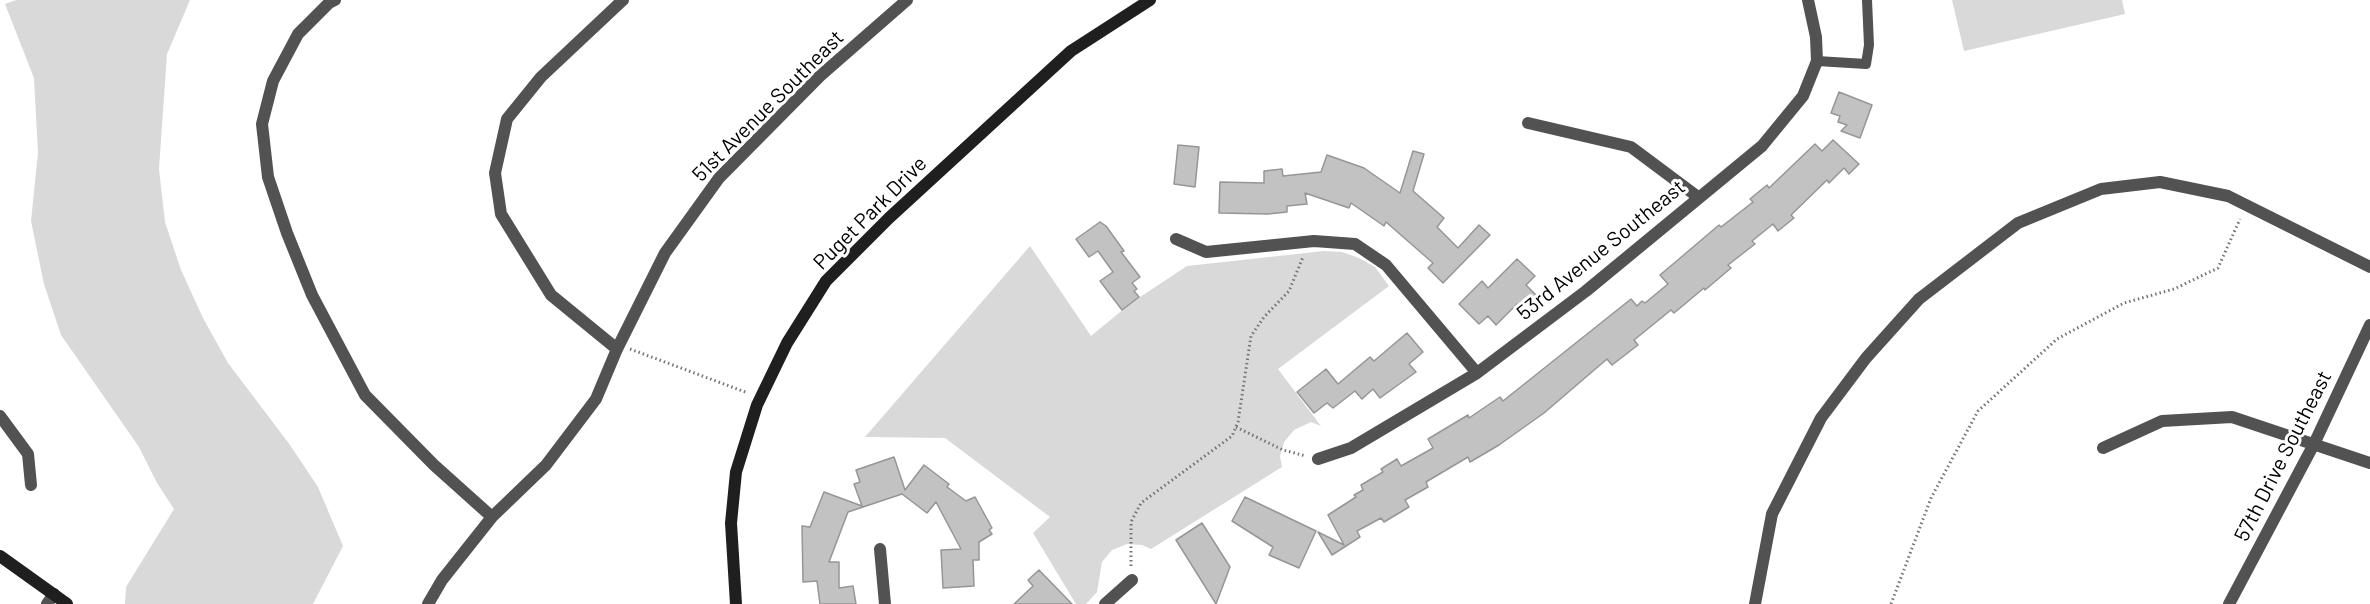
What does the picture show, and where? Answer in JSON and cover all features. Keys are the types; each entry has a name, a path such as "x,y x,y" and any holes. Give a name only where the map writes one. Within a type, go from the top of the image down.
{"street":[{"path":"618,347 551,295 501,214 495,173 507,119 541,77 623,0"},
{"name":"51st Avenue Southeast","path":"428,604 442,580 492,517 546,465 596,399 618,347 665,253 719,178 820,76 907,0"},
{"name":"Puget Park Drive","path":"736,604 731,523 736,472 761,398 787,343 826,281 889,218 1071,51 1150,0"},
{"name":"53rd Avenue Southeast","path":"1318,459 1351,448 1477,373 1586,291 1762,146 1803,96 1817,61 1816,37 1808,0"},
{"path":"330,1 298,34 273,81 262,124 268,177 312,295 365,395 434,465 492,517"},
{"path":"1528,123 1631,147 1698,197"},
{"path":"1755,604 1772,514 1821,418 1866,358 1919,299 2018,223 2102,189 2160,182 2228,196 2370,267"},
{"path":"1176,239 1206,252 1308,242 1355,244 1386,265 1477,373"},
{"name":"57th Drive Southeast","path":"2229,604 2314,444 2370,326"},
{"path":"0,416 28,454 32,485"},
{"path":"2103,448 2162,421 2232,417 2370,463"},
{"path":"880,549 885,604"},
{"path":"0,556 51,599 67,604"},
{"path":"1105,604 1132,580"}],"lane":[{"path":"1817,61 1866,64 1869,45 1867,0"}],"path":[{"path":"1891,604 1891,598 1931,498 1978,411 2057,339 2124,303 2174,289 2218,268 2246,206"},
{"path":"1132,580 1131,522 1141,503 1232,436 1243,394 1251,336 1264,316 1289,291 1298,274 1308,242"},
{"path":"618,347 761,398"},
{"path":"1236,427 1283,450 1318,459"}],"shaded area":[{"path":"16,0 190,0 167,54 159,169 165,222 181,270 203,318 228,363 290,445 318,487 343,546 313,604 125,604 126,587 174,509 157,483 139,447 61,335 44,284 31,221 38,153 34,78 5,4"},
{"path":"1952,0 2122,0 2125,14 1964,51"},
{"path":"1030,246 1091,336 1131,303 1187,266 1324,251 1342,252 1375,267 1389,286 1278,369 1321,426 1311,422 1294,430 1284,442 1280,456 1282,467 1151,549 1142,545 1127,544 1112,550 1102,562 1097,592 1086,604 1076,604 1033,533 1050,517 945,438 865,437"}],"building":[{"path":"1839,92 1872,105 1860,138 1841,131 1847,125 1838,122 1840,116 1831,113"},
{"path":"1833,140 1859,164 1849,174 1844,168 1829,183 1827,180 1791,215 1794,218 1778,231 1773,224 1752,241 1755,244 1728,265 1731,268 1705,290 1704,288 1674,313 1671,310 1634,340 1638,345 1612,365 1607,359 1544,413 1499,445 1470,462 1468,457 1426,482 1428,487 1405,500 1409,507 1384,522 1381,518 1357,531 1360,537 1332,555 1318,532 1344,545 1328,515 1356,497 1354,495 1363,490 1361,485 1383,472 1381,469 1397,459 1401,466 1433,448 1428,439 1468,415 1469,418 1500,397 1503,401 1631,299 1637,306 1642,301 1645,303 1668,284 1660,275 1719,225 1721,227 1753,202 1750,199 1767,185 1769,188 1815,144 1822,151"},
{"path":"1178,145 1199,147 1195,187 1174,184"},
{"path":"1413,151 1424,154 1413,191 1444,218 1437,227 1458,248 1479,225 1490,235 1443,283 1428,268 1433,263 1386,222 1384,226 1351,203 1349,208 1305,193 1307,204 1287,206 1287,212 1219,213 1220,182 1264,183 1264,171 1282,169 1283,176 1321,172 1327,155 1364,168 1400,193"},
{"path":"1100,222 1106,226 1124,251 1121,252 1140,277 1132,283 1139,297 1122,310 1100,281 1113,272 1098,251 1089,257 1076,239"},
{"path":"1517,259 1535,276 1526,285 1536,295 1522,309 1517,304 1496,325 1488,316 1479,324 1459,304 1482,281 1488,288"},
{"path":"1407,333 1423,352 1409,364 1416,372 1380,398 1373,389 1362,399 1355,391 1333,408 1327,403 1314,413 1297,392 1326,369 1338,384 1370,357 1374,361"},
{"path":"894,457 905,490 924,465 949,484 947,487 966,501 975,497 992,528 989,530 992,534 979,542 979,560 973,560 974,586 943,588 941,550 961,549 936,502 927,513 902,494 848,512 829,562 839,562 839,588 853,586 856,604 820,604 817,581 803,582 802,526 810,527 824,492 862,506 854,484 860,482 856,470"},
{"path":"1245,497 1316,531 1299,568 1269,555 1273,547 1232,521"},
{"path":"1202,523 1230,567 1216,604 1176,540"},
{"path":"1039,570 1072,604 1014,604 1033,586 1028,580"}]}
